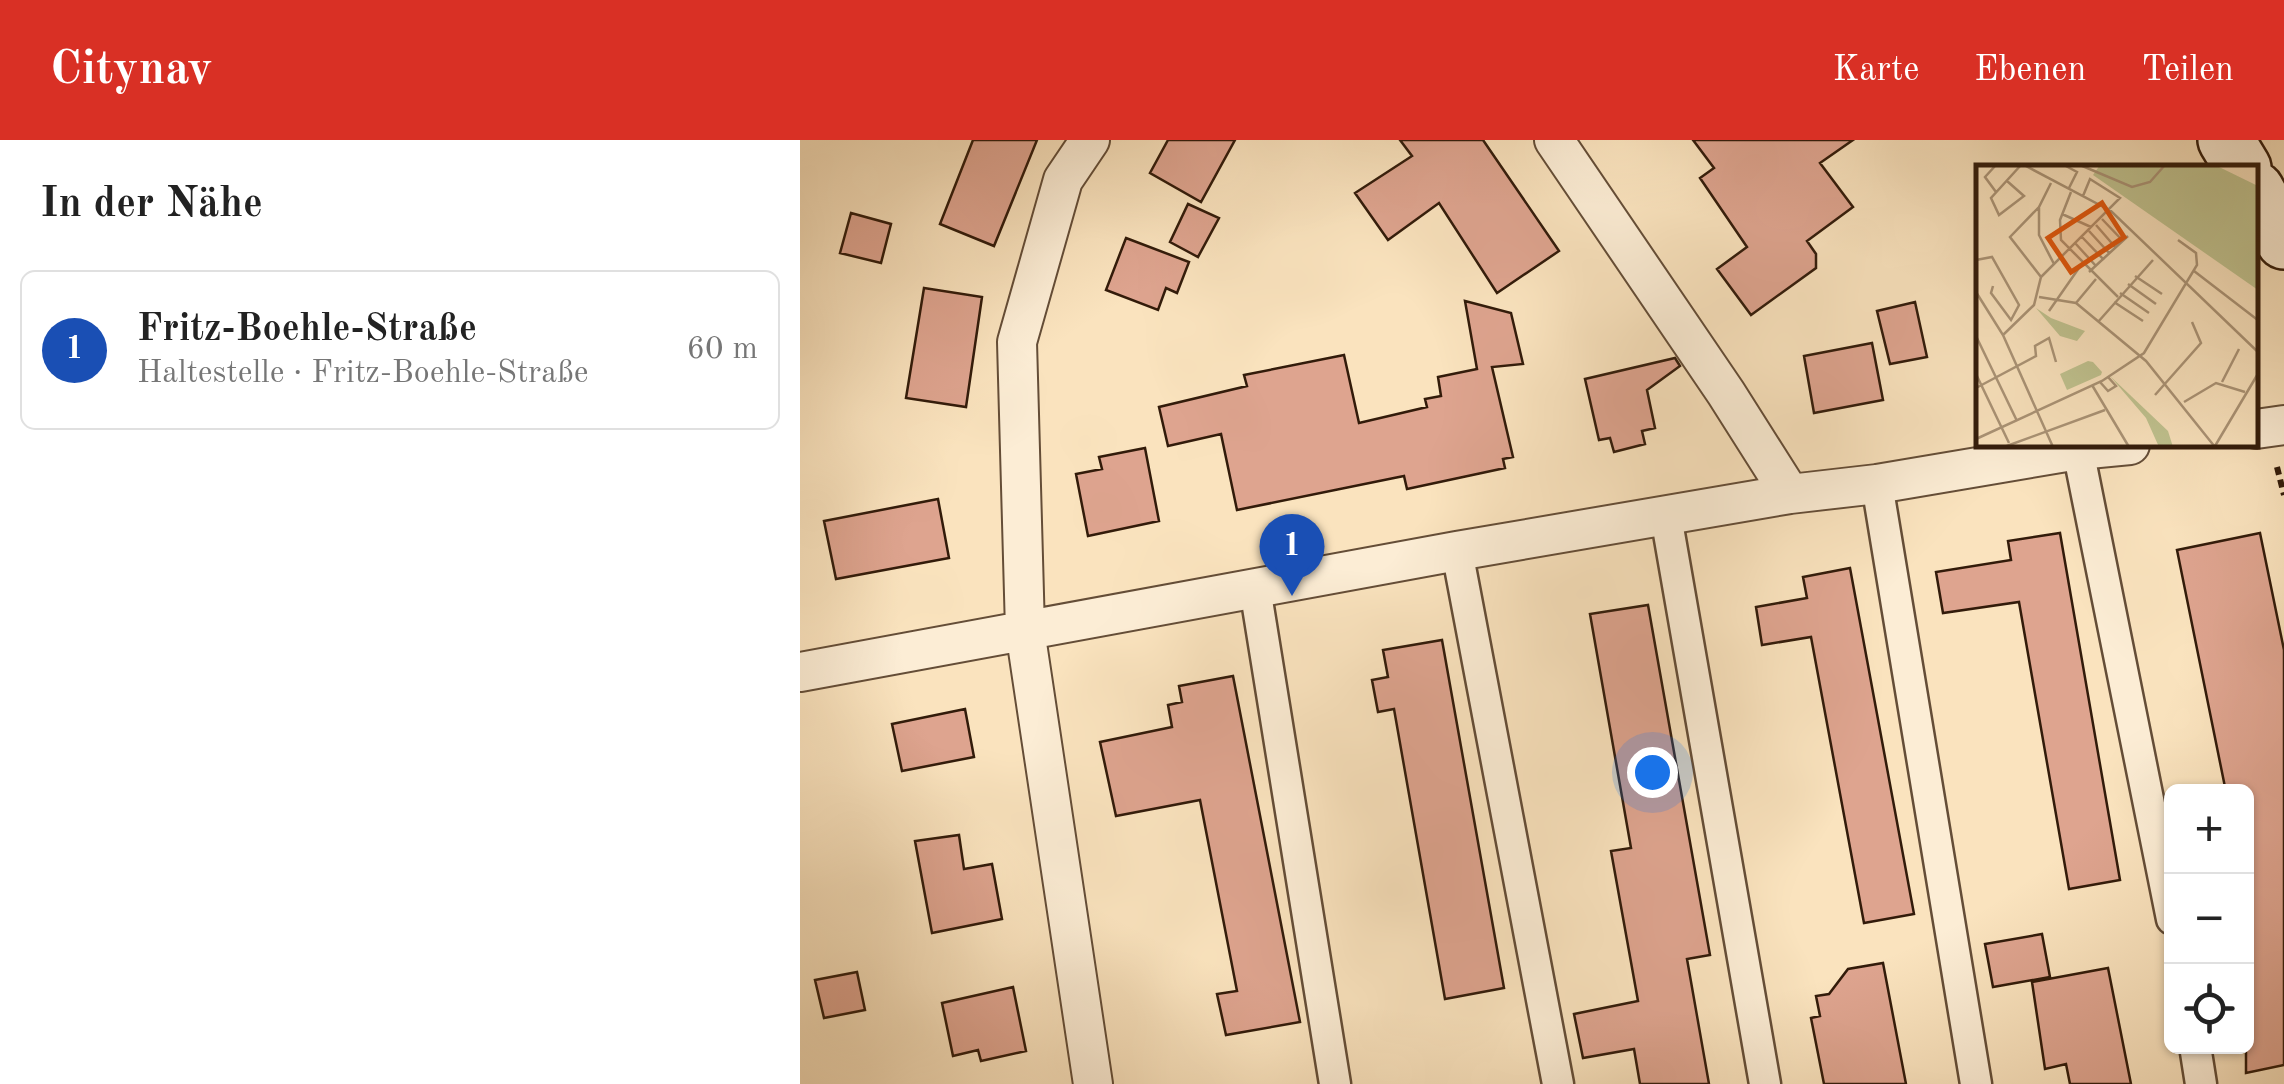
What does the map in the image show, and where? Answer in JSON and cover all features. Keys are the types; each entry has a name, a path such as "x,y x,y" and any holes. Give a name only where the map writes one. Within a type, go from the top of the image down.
{"main road":[{"path":"2226,140 2242,165"},
{"path":"2259,195 2284,241"}],"street":[{"path":"1090,140 1063,180 1017,342 1025,630 1093,1084"},
{"path":"1554,140 1790,494"},
{"path":"2259,429 2284,425"},
{"path":"800,672 1456,551 1790,494 2099,448"},
{"path":"2078,450 2164,878"},
{"path":"1877,484 1976,1084"},
{"path":"1666,516 1765,1084"},
{"path":"1456,551 1558,1084"},
{"path":"1255,588 1336,1084"},
{"path":"2195,1054 2201,1084"}],"building":[{"path":"973,140 1037,140 994,246 940,224"},
{"path":"1168,140 1235,140 1201,202 1150,173"},
{"path":"1400,140 1483,140 1559,251 1497,293 1439,203 1388,240 1355,193 1412,156"},
{"path":"1693,140 1853,140 1820,163 1853,207 1807,241 1816,254 1816,268 1751,315 1717,269 1747,247 1700,178 1714,168"},
{"path":"1188,204 1219,218 1198,257 1170,242"},
{"path":"851,213 891,224 881,263 840,253"},
{"path":"1126,238 1189,262 1177,293 1166,288 1158,310 1106,290"},
{"path":"924,288 982,297 966,407 906,398"},
{"path":"1465,301 1511,313 1523,364 1492,367 1513,457 1503,459 1505,468 1407,489 1404,476 1237,510 1221,434 1168,446 1159,407 1247,386 1244,375 1344,355 1359,423 1427,407 1425,399 1441,396 1438,377 1477,369"},
{"path":"1915,302 1927,357 1890,364 1877,311"},
{"path":"1872,343 1883,400 1814,413 1804,356"},
{"path":"1675,358 1680,366 1647,390 1655,428 1642,431 1645,444 1614,452 1610,438 1599,440 1585,379"},
{"path":"1145,448 1159,521 1088,536 1076,474 1102,469 1099,457"},
{"path":"938,499 949,558 836,579 824,521"},
{"path":"2060,533 2120,880 2069,889 2019,602 1943,613 1936,572 2011,560 2008,541"},
{"path":"2260,533 2284,650 2284,1065 2246,1073 2246,1054 2254,1054 2254,784 2224,784 2177,550"},
{"path":"1850,568 1914,914 1864,923 1811,637 1762,645 1756,607 1807,598 1803,577"},
{"path":"1648,605 1710,955 1687,959 1709,1084 1640,1084 1634,1049 1583,1058 1574,1014 1638,1001 1611,851 1631,848 1590,614"},
{"path":"1442,640 1504,988 1445,999 1394,709 1378,712 1372,680 1388,677 1383,650"},
{"path":"1233,676 1300,1022 1226,1035 1217,994 1237,991 1200,800 1116,816 1100,742 1172,727 1168,705 1182,702 1179,686"},
{"path":"965,709 974,757 902,771 892,724"},
{"path":"959,835 964,869 992,864 1002,919 932,933 915,841"},
{"path":"2042,934 2050,977 1993,987 1985,944"},
{"path":"1883,963 1906,1084 1824,1084 1811,1018 1820,1016 1816,996 1829,994 1848,969"},
{"path":"2108,968 2131,1084 2070,1084 2066,1064 2045,1069 2032,982"},
{"path":"857,972 865,1010 824,1018 815,980"},
{"path":"1013,987 1026,1051 981,1061 978,1050 953,1056 942,1003"}],"place":[{"name":"Fritz-Boehle-Straße","path":"1292,596"}]}
